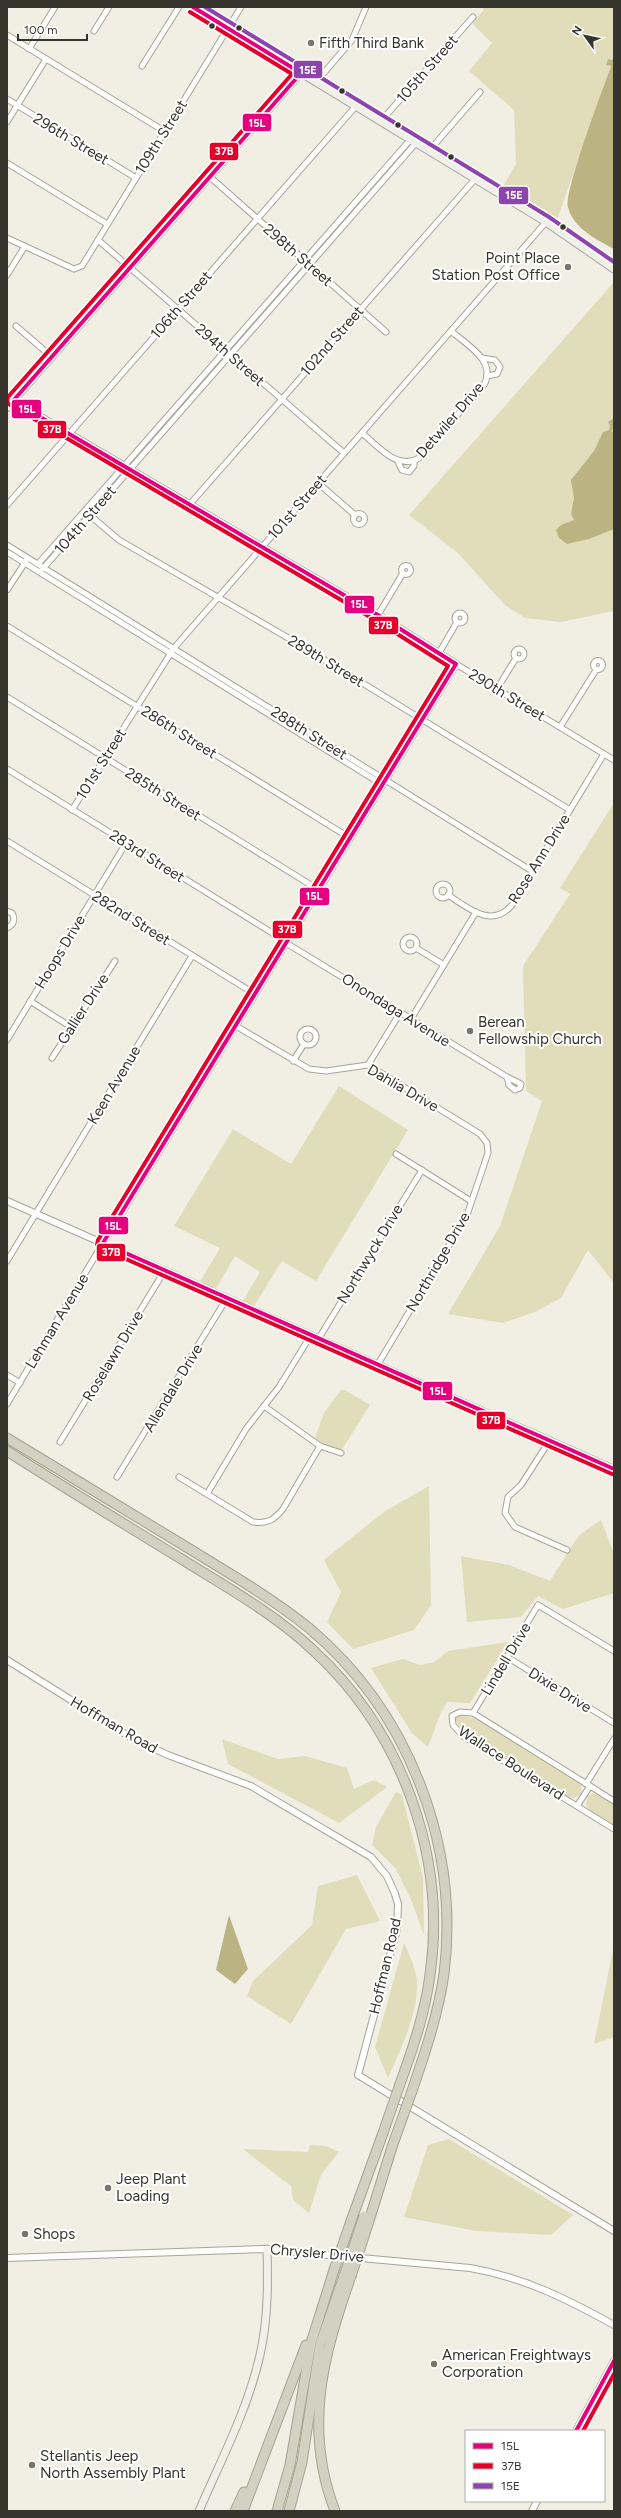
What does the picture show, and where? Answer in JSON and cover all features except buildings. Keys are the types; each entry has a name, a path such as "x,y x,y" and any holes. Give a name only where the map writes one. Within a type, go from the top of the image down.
{"highway":[{"path":"7,1438 243,1582 305,1625 333,1650 370,1694 392,1726 412,1765 433,1825 443,1874 446,1907 446,1948 435,2022 347,2276 320,2345 302,2462 289,2511"},
{"path":"7,1451 249,1601 287,1628 325,1661 350,1689 374,1722 391,1752 417,1815 431,1883 433,1950 424,2012 318,2318 261,2461 243,2511"},
{"path":"335,2511 321,2464 318,2416 326,2358 347,2276"},
{"path":"277,2511 290,2465 303,2378 318,2318"},
{"path":"318,2416 324,2458 339,2511"},
{"path":"235,2511 253,2470 261,2461"}],"main road":[{"path":"193,7 546,222 614,269"},
{"path":"199,2511 244,2408 257,2368 267,2312 267,2249"}],"street":[{"path":"29,49 55,7"},
{"path":"94,31 109,7"},
{"path":"142,66 179,7"},
{"name":"109th Street","path":"25,246 74,270 82,266 241,7"},
{"path":"316,82 352,40 366,7"},
{"name":"105th Street","path":"381,121 473,17"},
{"path":"7,35 164,131"},
{"path":"7,122 46,59"},
{"path":"7,408 301,73"},
{"path":"429,151 480,92"},
{"name":"296th Street","path":"7,99 136,178"},
{"name":"106th Street","path":"7,505 356,106"},
{"name":"104th Street","path":"40,572 90,515 174,410 264,306 357,200 413,141"},
{"name":"104th Street","path":"38,564 85,511 178,414 231,355 362,205 413,141"},
{"path":"7,163 107,224"},
{"name":"298th Street","path":"210,177 386,332"},
{"name":"102nd Street","path":"190,504 475,179"},
{"path":"357,200 362,205"},
{"name":"101st Street","path":"72,810 172,651 546,222"},
{"path":"7,238 25,246 7,275"},
{"name":"294th Street","path":"98,240 344,453"},
{"path":"264,306 269,311"},
{"path":"16,326 52,357"},
{"path":"451,331 481,357 495,360 499,364 497,374 487,376"},
{"name":"Detwiler Drive","path":"398,462 405,463 414,461 479,391 487,376 487,370 481,357"},
{"name":"290th Street","path":"7,397 378,615 614,760"},
{"path":"174,410 178,414"},
{"path":"362,433 398,462 402,470 409,472 414,466 414,461"},
{"path":"318,483 355,515"},
{"name":"289th Street","path":"85,511 120,540 218,597 570,810"},
{"name":"288th Street","path":"7,545 129,621 172,651 384,782 532,871"},
{"name":"288th Street","path":"7,552 126,626 172,651"},
{"path":"7,590 28,558"},
{"path":"378,615 403,573"},
{"path":"83,599 86,594"},
{"path":"126,626 129,621"},
{"path":"438,653 457,622"},
{"name":"286th Street","path":"7,626 350,838"},
{"path":"497,689 516,658"},
{"name":"Lehman Avenue","path":"7,1404 103,1243 456,664"},
{"path":"560,727 596,670"},
{"name":"285th Street","path":"7,697 319,890"},
{"name":"Rose Ann Drive","path":"476,912 490,917 505,912 604,754"},
{"name":"283rd Street","path":"7,769 286,943"},
{"name":"282nd Street","path":"7,842 255,994"},
{"name":"Hoops Drive","path":"7,1040 126,843"},
{"path":"411,1019 476,912 448,895"},
{"path":"7,911 12,914 14,920 7,928"},
{"name":"Onondaga Avenue","path":"286,943 507,1076"},
{"path":"416,948 444,965"},
{"name":"Keen Avenue","path":"7,1261 192,956"},
{"name":"Gallier Drive","path":"52,1058 114,961"},
{"path":"30,1001 71,1027"},
{"path":"368,1065 400,1013"},
{"name":"Dahlia Drive","path":"236,1026 304,1068 322,1071 368,1065 480,1134"},
{"path":"293,1061 304,1044"},
{"name":"Northridge Drive","path":"378,1364 461,1227 488,1153 487,1143 480,1134"},
{"path":"396,1154 472,1200"},
{"name":"Northwyck Drive","path":"319,1338 422,1170"},
{"path":"7,1200 614,1469"},
{"name":"Roselawn Drive","path":"60,1442 165,1270"},
{"name":"Allendale Drive","path":"117,1477 227,1298"},
{"path":"206,1494 246,1429 279,1387 311,1335"},
{"path":"7,1375 20,1383"},
{"path":"264,1406 320,1446 341,1453"},
{"path":"550,1440 525,1479 508,1496 504,1508 507,1518 515,1527 567,1550"},
{"path":"178,1477 253,1522 269,1522 283,1509 320,1446"},
{"name":"Lindell Drive","path":"473,1713 538,1605 614,1651"},
{"name":"Dixie Drive","path":"507,1657 614,1723"},
{"name":"Hoffman Road","path":"7,1660 130,1737 168,1755 251,1786 355,1847 377,1862 392,1884 398,1904 397,1929 358,2075 614,2231"},
{"name":"Wallace Boulevard","path":"614,1801 473,1713 460,1712 452,1716 453,1725 458,1732 614,1829"},
{"path":"577,1806 614,1739"},
{"name":"Chrysler Drive","path":"7,2258 267,2249 470,2268 500,2273 561,2296 614,2324"},
{"path":"577,2430 614,2361"},
{"path":"532,2511 536,2502"}],"shaded area":[{"path":"482,7 614,7 614,54 612,60 608,59 606,64 611,66 556,223 502,188 516,164 514,110 469,71 492,43 472,23 484,10"},
{"path":"614,54 614,249 593,237 580,227 575,221 568,207 568,197 578,161 611,66 606,65 608,59 612,60"},
{"path":"614,282 614,611 561,622 525,618 505,605 458,553 409,515"},
{"path":"614,418 614,428 611,431 614,433 614,529 589,539 567,544 559,538 556,530 561,525 574,520 571,514 574,498 571,480 594,451 603,432 609,430 610,426 608,422"},
{"path":"614,803 614,1283 588,1250 561,1298 535,1312 503,1323 448,1314 500,1226 542,1101 526,1091 523,966 570,894 560,888"},
{"path":"339,1086 408,1130 316,1281 282,1261 254,1306 243,1301 260,1272 235,1256 215,1290 200,1282 220,1248 174,1226 233,1129 291,1164"},
{"path":"341,1390 345,1390 370,1405 341,1451 327,1446 315,1438 324,1413"},
{"path":"429,1486 431,1605 414,1630 353,1649 327,1622 341,1592 324,1560 385,1511"},
{"path":"601,1520 614,1554 614,1593 563,1609 538,1596 521,1617 467,1622 461,1556 509,1565 550,1581 579,1535"},
{"path":"508,1642 470,1703 448,1702 441,1712 428,1747 412,1733 371,1668 402,1659 421,1665 434,1662 448,1651"},
{"path":"461,1715 480,1720 581,1783 582,1794 574,1798 568,1797 465,1734 455,1720 457,1716"},
{"path":"222,1739 278,1759 305,1756 347,1768 354,1789 374,1780 387,1787 339,1823 228,1764"},
{"path":"396,1792 402,1795 423,1878 424,1935 412,1902 396,1869 372,1845 376,1827"},
{"path":"595,1793 614,1803 614,1826 590,1811 586,1806 587,1796"},
{"path":"357,1875 380,1921 346,1929 291,2024 247,1996 253,1981 312,1925 318,1886"},
{"path":"229,1915 248,1969 235,1984 216,1970"},
{"path":"404,1943 414,1966 417,1978 416,2002 406,2035 388,2078 375,2047"},
{"path":"614,1945 614,2037 594,2044"},
{"path":"449,2139 573,2215 551,2235 476,2231 404,2217 428,2145"},
{"path":"310,2145 326,2146 339,2152 321,2175 309,2213 293,2200 291,2186 243,2149 308,2152"}],"transit line":[{"name":"15L","path":"193,7 301,73 13,401 378,615 456,664 103,1243 614,1469"},
{"name":"15E","path":"205,7 549,217 614,262"},
{"name":"37B","path":"190,12 292,74 8,397 7,403 375,620 448,666 98,1240 97,1245 612,1474"},
{"name":"15L","path":"577,2430 614,2361"},
{"name":"37B","path":"584,2430 614,2374"}],"place":[{"name":"Fifth Third Bank","path":"311,43"},
{"name":"Point Place Station Post Office","path":"568,267"},
{"name":"Berean Fellowship Church","path":"470,1031"},
{"name":"Jeep Plant Loading","path":"108,2188"},
{"name":"Shops","path":"25,2234"},
{"name":"American Freightways Corporation","path":"434,2364"},
{"name":"Stellantis Jeep North Assembly Plant","path":"32,2465"}]}
